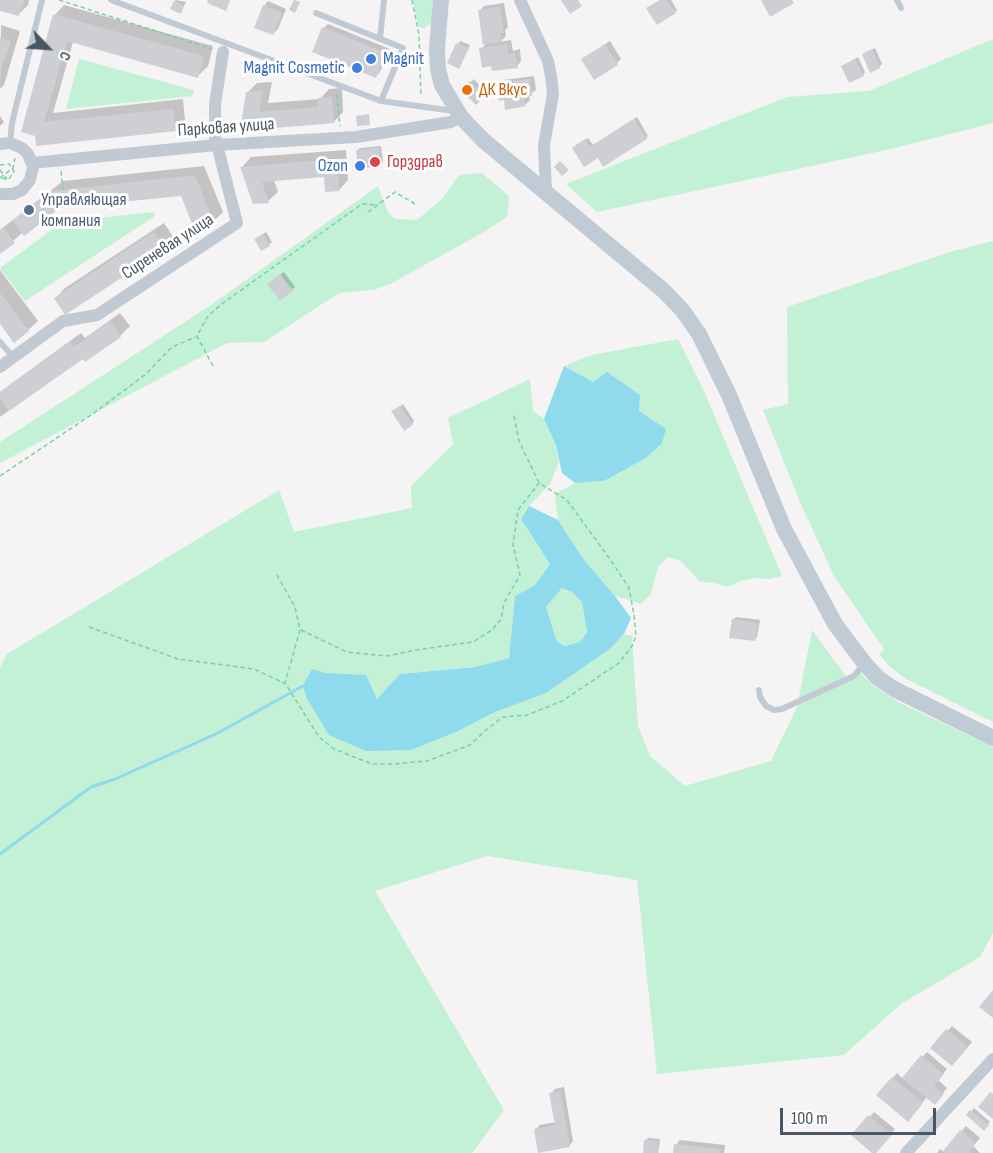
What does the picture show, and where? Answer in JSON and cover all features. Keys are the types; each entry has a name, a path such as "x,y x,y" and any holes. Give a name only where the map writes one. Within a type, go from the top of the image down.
{"street":[{"path":"441,0 437,49 438,69 442,85 459,114 483,140 664,291 684,311 699,334 729,394 784,529 835,624 878,678 894,689 993,738"},
{"path":"520,0 548,61 551,76 553,94 544,145 546,193"},
{"name":"Сиреневая улица","path":"0,367 63,321 97,315 237,223 216,145 214,123 223,52"},
{"name":"Парковая улица","path":"32,163 216,145 356,137 451,122 459,114"},
{"path":"0,194 13,194 25,188 32,176 32,163 28,154 9,144"},
{"path":"906,1153 993,1059"}],"lane":[{"path":"9,144 42,0"},
{"path":"111,0 381,101 459,114"},
{"path":"380,39 384,0"},
{"path":"897,0 901,8"},
{"path":"316,13 403,48 381,101"},
{"path":"0,342 13,358"},
{"path":"759,690 760,697 766,705 774,710 782,709 854,676 865,664"}],"path":[{"path":"412,0 419,35 422,107"},
{"path":"7,180 13,175 9,144"},
{"path":"0,165 8,163 13,168"},
{"path":"0,178 13,168"},
{"path":"0,170 7,180"},
{"path":"0,178 7,180"},
{"path":"368,212 395,192 415,204"},
{"path":"0,476 94,413 146,374 172,347 197,336 208,316 223,303 362,204 378,205"},
{"path":"197,336 213,366"},
{"path":"89,627 178,660 254,669 285,684 319,737 333,749 372,764 427,761 470,745 503,717 526,715 562,700 619,663 632,646 636,636 634,615 628,588 612,562 567,500 539,483 519,441 514,416"},
{"path":"300,630 347,652 387,656 473,642 492,630 501,619 504,603 520,575 513,545 518,510 539,483"},
{"path":"277,575 295,607 300,630 285,684"}],"green space":[{"path":"413,0 436,0 432,23 424,28 418,27"},
{"path":"993,39 993,123 891,149 597,212 566,184 787,97 869,91"},
{"path":"79,59 194,90 192,96 66,109"},
{"path":"482,173 509,196 507,217 482,233 392,283 374,290 339,293 264,342 227,343 0,463 0,442 211,305 378,186 389,214 395,219 417,220 443,198 459,175"},
{"path":"154,212 155,216 25,301 0,268 62,222"},
{"path":"993,241 993,722 906,679 889,666 879,654 884,649 834,576 800,502 763,410 788,404 787,307 953,251"},
{"path":"678,339 704,391 782,576 769,579 754,578 727,587 700,582 681,561 668,557 658,567 651,594 641,604 615,596 584,560 558,520 555,494 575,483 604,481 623,469 593,383 564,366 592,355"},
{"path":"530,379 533,411 544,419 556,445 559,462 550,484 529,506 521,519 550,564 535,585 515,596 509,658 475,667 400,674 377,700 325,673 312,669 411,750 456,732 580,667 611,648 624,634 632,636 638,726 650,756 685,786 771,761 797,707 812,630 849,680 859,672 873,685 900,703 993,747 993,933 980,957 901,1004 844,1055 657,1074 637,880 487,856 375,891 504,1110 472,1153 0,1153 0,667 7,654 279,490 294,532 412,508 411,486 453,444 448,418"},
{"path":"562,588 572,592 582,602 587,632 580,642 565,646 556,639 546,607"}],"water":[{"path":"564,366 593,382 607,372 640,395 639,411 666,429 662,443 647,457 604,481 575,483 562,473 556,445 544,419"},
{"path":"529,506 558,520 584,560 631,618 624,634 611,648 546,693 495,712 456,732 411,750 366,751 329,735 307,699 303,686 312,669 325,673 366,675 377,699 400,674 475,667 509,658 515,596 535,585 550,564 521,519","holes":["562,588 572,592 582,602 587,632 580,642 565,646 556,639 546,607"]}],"building":[{"path":"0,0 24,0 19,16 0,11"},
{"path":"208,0 230,0 226,11 207,3"},
{"path":"294,0 300,2 295,13 289,10"},
{"path":"561,0 578,0 582,6 570,14"},
{"path":"660,0 667,0 676,13 657,25 646,8"},
{"path":"761,0 792,0 794,3 770,17"},
{"path":"174,1 184,5 181,14 170,9"},
{"path":"263,5 282,13 273,35 254,28"},
{"path":"500,7 504,33 500,33 502,42 483,45 478,10"},
{"path":"53,14 204,56 198,78 67,41 44,122 173,109 176,131 36,146 35,136 21,132"},
{"path":"322,27 386,53 376,78 312,52"},
{"path":"0,38 11,41 0,72"},
{"path":"456,43 469,48 459,69 447,63"},
{"path":"507,44 508,54 515,53 518,68 492,71 491,66 482,68 479,48"},
{"path":"605,44 618,65 594,80 581,59"},
{"path":"872,49 880,68 870,73 862,54"},
{"path":"855,59 864,76 849,83 841,66"},
{"path":"530,79 532,96 524,97 526,106 505,110 504,100 499,101 497,84"},
{"path":"470,81 485,96 476,105 461,90"},
{"path":"263,91 259,112 319,107 318,98 332,97 334,123 240,131 246,92"},
{"path":"369,114 370,125 357,126 356,116"},
{"path":"634,119 647,139 603,167 598,158 584,167 572,148 585,139 590,147"},
{"path":"379,148 381,166 358,169 356,150"},
{"path":"337,159 339,191 325,192 324,177 262,182 269,203 253,204 240,167"},
{"path":"560,161 569,170 562,176 554,167"},
{"path":"195,175 214,223 195,231 181,196 60,208 24,236 13,220 52,191"},
{"path":"4,228 15,243 0,254 0,231"},
{"path":"154,232 165,249 65,315 54,298"},
{"path":"263,234 270,246 261,251 254,239"},
{"path":"280,274 293,291 280,301 267,284"},
{"path":"0,293 29,331 14,343 0,324"},
{"path":"110,321 121,337 85,362 83,359 9,411 0,398 0,392 70,342 74,347"},
{"path":"400,406 413,425 404,431 391,411"},
{"path":"732,619 758,623 755,641 729,638"},
{"path":"993,990 993,1018 979,1007"},
{"path":"946,1029 968,1047 952,1066 930,1048"},
{"path":"921,1055 944,1074 934,1086 944,1094 935,1105 902,1078"},
{"path":"892,1077 923,1103 908,1122 876,1095"},
{"path":"560,1091 570,1147 538,1153 534,1129 555,1125 549,1093"},
{"path":"990,1092 993,1094 993,1119 978,1107"},
{"path":"970,1110 989,1125 984,1131 966,1115"},
{"path":"868,1115 892,1135 876,1153 872,1153 851,1135"},
{"path":"960,1130 976,1143 970,1151 972,1153 945,1153 943,1151"},
{"path":"644,1140 658,1141 657,1153 643,1153"},
{"path":"674,1144 721,1149 720,1153 673,1153"}],"waterway":[{"path":"0,854 91,787 115,779 216,734 303,686"}],"place":[{"name":"Magnit","path":"371,59"},
{"name":"Magnit Cosmetic","path":"357,68"},
{"name":"ДК Вкус","path":"467,90"},
{"name":"Горздрав","path":"375,162"},
{"name":"Ozon","path":"360,166"},
{"name":"Управляющая компания","path":"29,210"}]}
